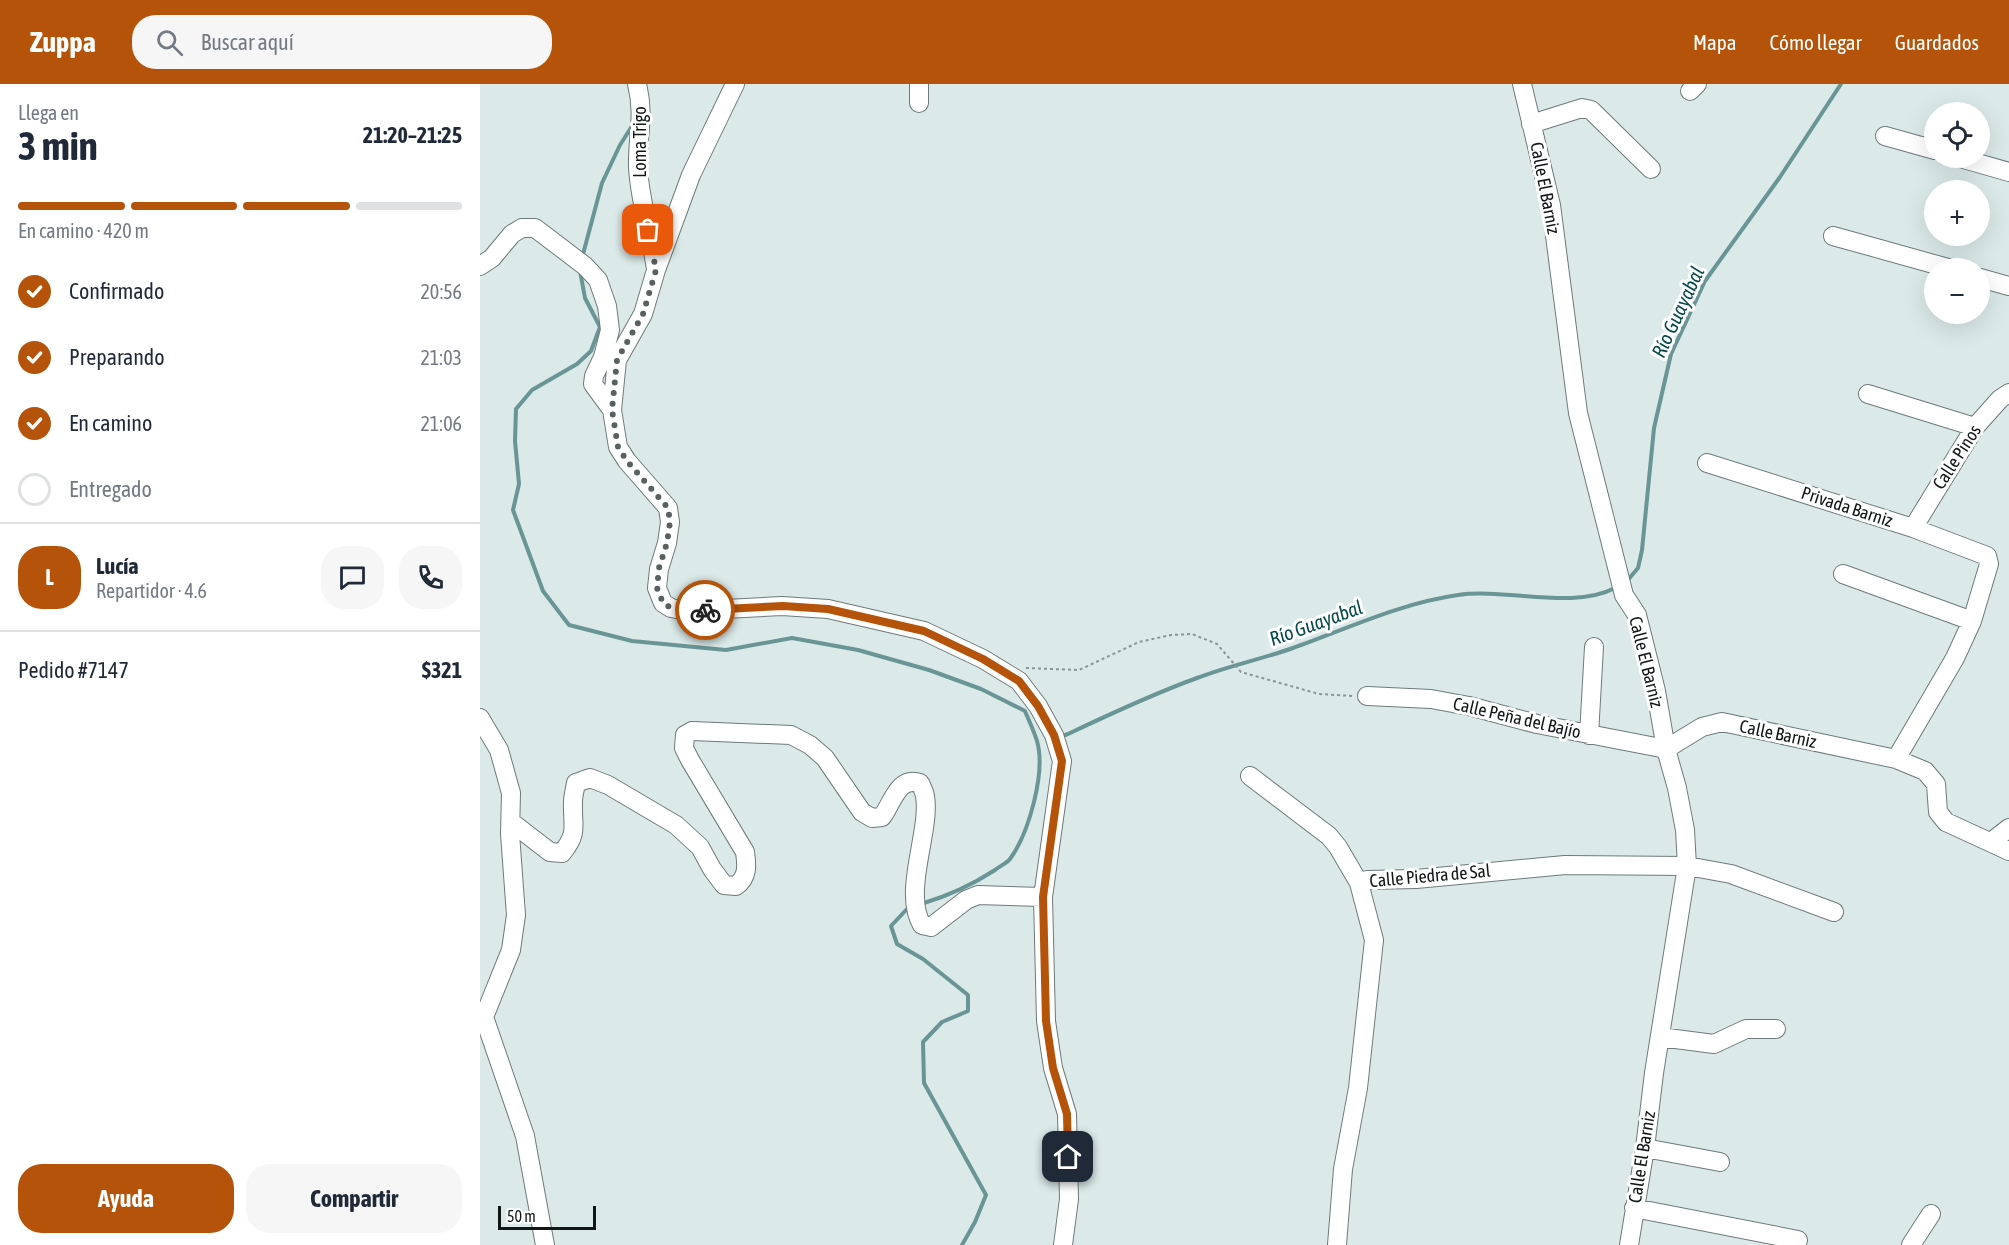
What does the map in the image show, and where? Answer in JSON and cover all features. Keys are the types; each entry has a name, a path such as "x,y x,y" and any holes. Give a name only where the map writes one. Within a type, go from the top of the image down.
{"street":[{"name":"Loma Trigo","path":"637,84 642,104 638,166 643,208 656,270"},
{"path":"597,391 643,314 656,270 691,176 735,84"},
{"path":"919,84 919,104"},
{"name":"Calle El Barniz","path":"1521,84 1551,205 1578,413 1624,595 1637,615 1656,691 1666,749 1677,788 1685,830 1687,866 1629,1245"},
{"path":"1531,124 1582,108 1591,110 1651,169"},
{"path":"1885,136 1924,147"},
{"path":"1990,165 2008,169"},
{"path":"480,266 492,258 512,234 522,228 535,228 585,266 598,280 610,330 593,384 612,410"},
{"path":"1833,236 1924,261"},
{"path":"1990,281 2009,286"},
{"path":"617,360 612,410 618,447 627,461 668,508 670,522 667,543 659,568 657,588 663,603 671,608 687,611 783,606 828,609 924,631 1003,670 1019,681 1038,706 1055,737 1062,761 1061,775 1043,897 1046,1021 1053,1068 1067,1114 1069,1199 1063,1245"},
{"name":"Calle Pinos","path":"1913,528 1975,427 2000,399 2009,393"},
{"path":"1868,394 1975,427"},
{"name":"Privada Barniz","path":"1707,463 1913,528 1987,556 1989,564 1972,621"},
{"path":"1844,573 1972,621 1955,658 1896,759"},
{"path":"1589,735 1594,647"},
{"name":"Calle Peña del Bajío","path":"1367,696 1431,699 1469,706 1537,724 1666,749"},
{"path":"480,718 499,750 511,793 510,834 516,915 511,950 482,1014 525,1136 545,1245"},
{"name":"Calle Barniz","path":"1666,749 1702,727 1722,722 1896,759 1925,771 1936,784 1938,812 1946,822 2009,851"},
{"path":"511,822 550,852 562,853 570,843 575,828 573,801 576,783 590,778 608,785 676,825 700,847 724,885 736,886 743,881 747,867 745,852 690,760 684,748 685,735 692,731 791,735 810,745 825,758 862,812 872,818 882,817 903,784 912,780 920,783 925,795 926,811 916,890 917,917 922,925 931,927 966,900 978,895 1043,897"},
{"path":"1250,776 1329,836 1359,883"},
{"path":"1991,842 2009,828"},
{"name":"Calle Piedra de Sal","path":"1336,1245 1343,1169 1358,1088 1374,940 1359,883 1367,880 1416,879 1564,865 1687,866 1731,874 1834,912"},
{"path":"1660,1037 1714,1044 1746,1029 1776,1029"},
{"path":"1645,1148 1720,1162"},
{"path":"1634,1208 1798,1240"},
{"path":"1911,1245 1931,1214"}],"path":[{"path":"1003,670 1031,667 1079,670 1139,642 1171,635 1192,634 1217,644 1241,672 1319,694 1367,696"}],"waterway":[{"name":"Río Guayabal","path":"1627,581 1638,568 1642,550 1654,428 1671,354 1705,281 1780,177 1841,84"},
{"path":"582,258 602,183 620,145 634,123"},
{"path":"580,271 585,298 600,327 591,351 577,364 532,390 516,409 515,441 519,484 513,510 543,591 569,625 632,641 726,650 792,638 858,650 929,670 981,689 1025,711 1037,741 1039,769 1034,802 1017,848 1009,860 986,875 959,890 921,904"},
{"name":"Río Guayabal","path":"1059,737 1197,678 1293,648 1374,617 1416,604 1458,595 1477,594 1580,597 1615,588"},
{"path":"907,909 891,926 897,944 923,959 968,995 968,1011 942,1022 923,1042 924,1083 986,1195 962,1245"}],"way so far":[{"path":"648,230 656,270 643,314 617,360 612,410 618,447 627,461 668,508 670,522 667,543 659,568 657,588 663,603 671,608 687,611 705,610"}],"route":[{"path":"705,610 783,606 828,609 924,631 1003,670 1019,681 1038,706 1056,739 1062,761 1043,897 1046,1021 1053,1068 1067,1114 1068,1157"}]}
